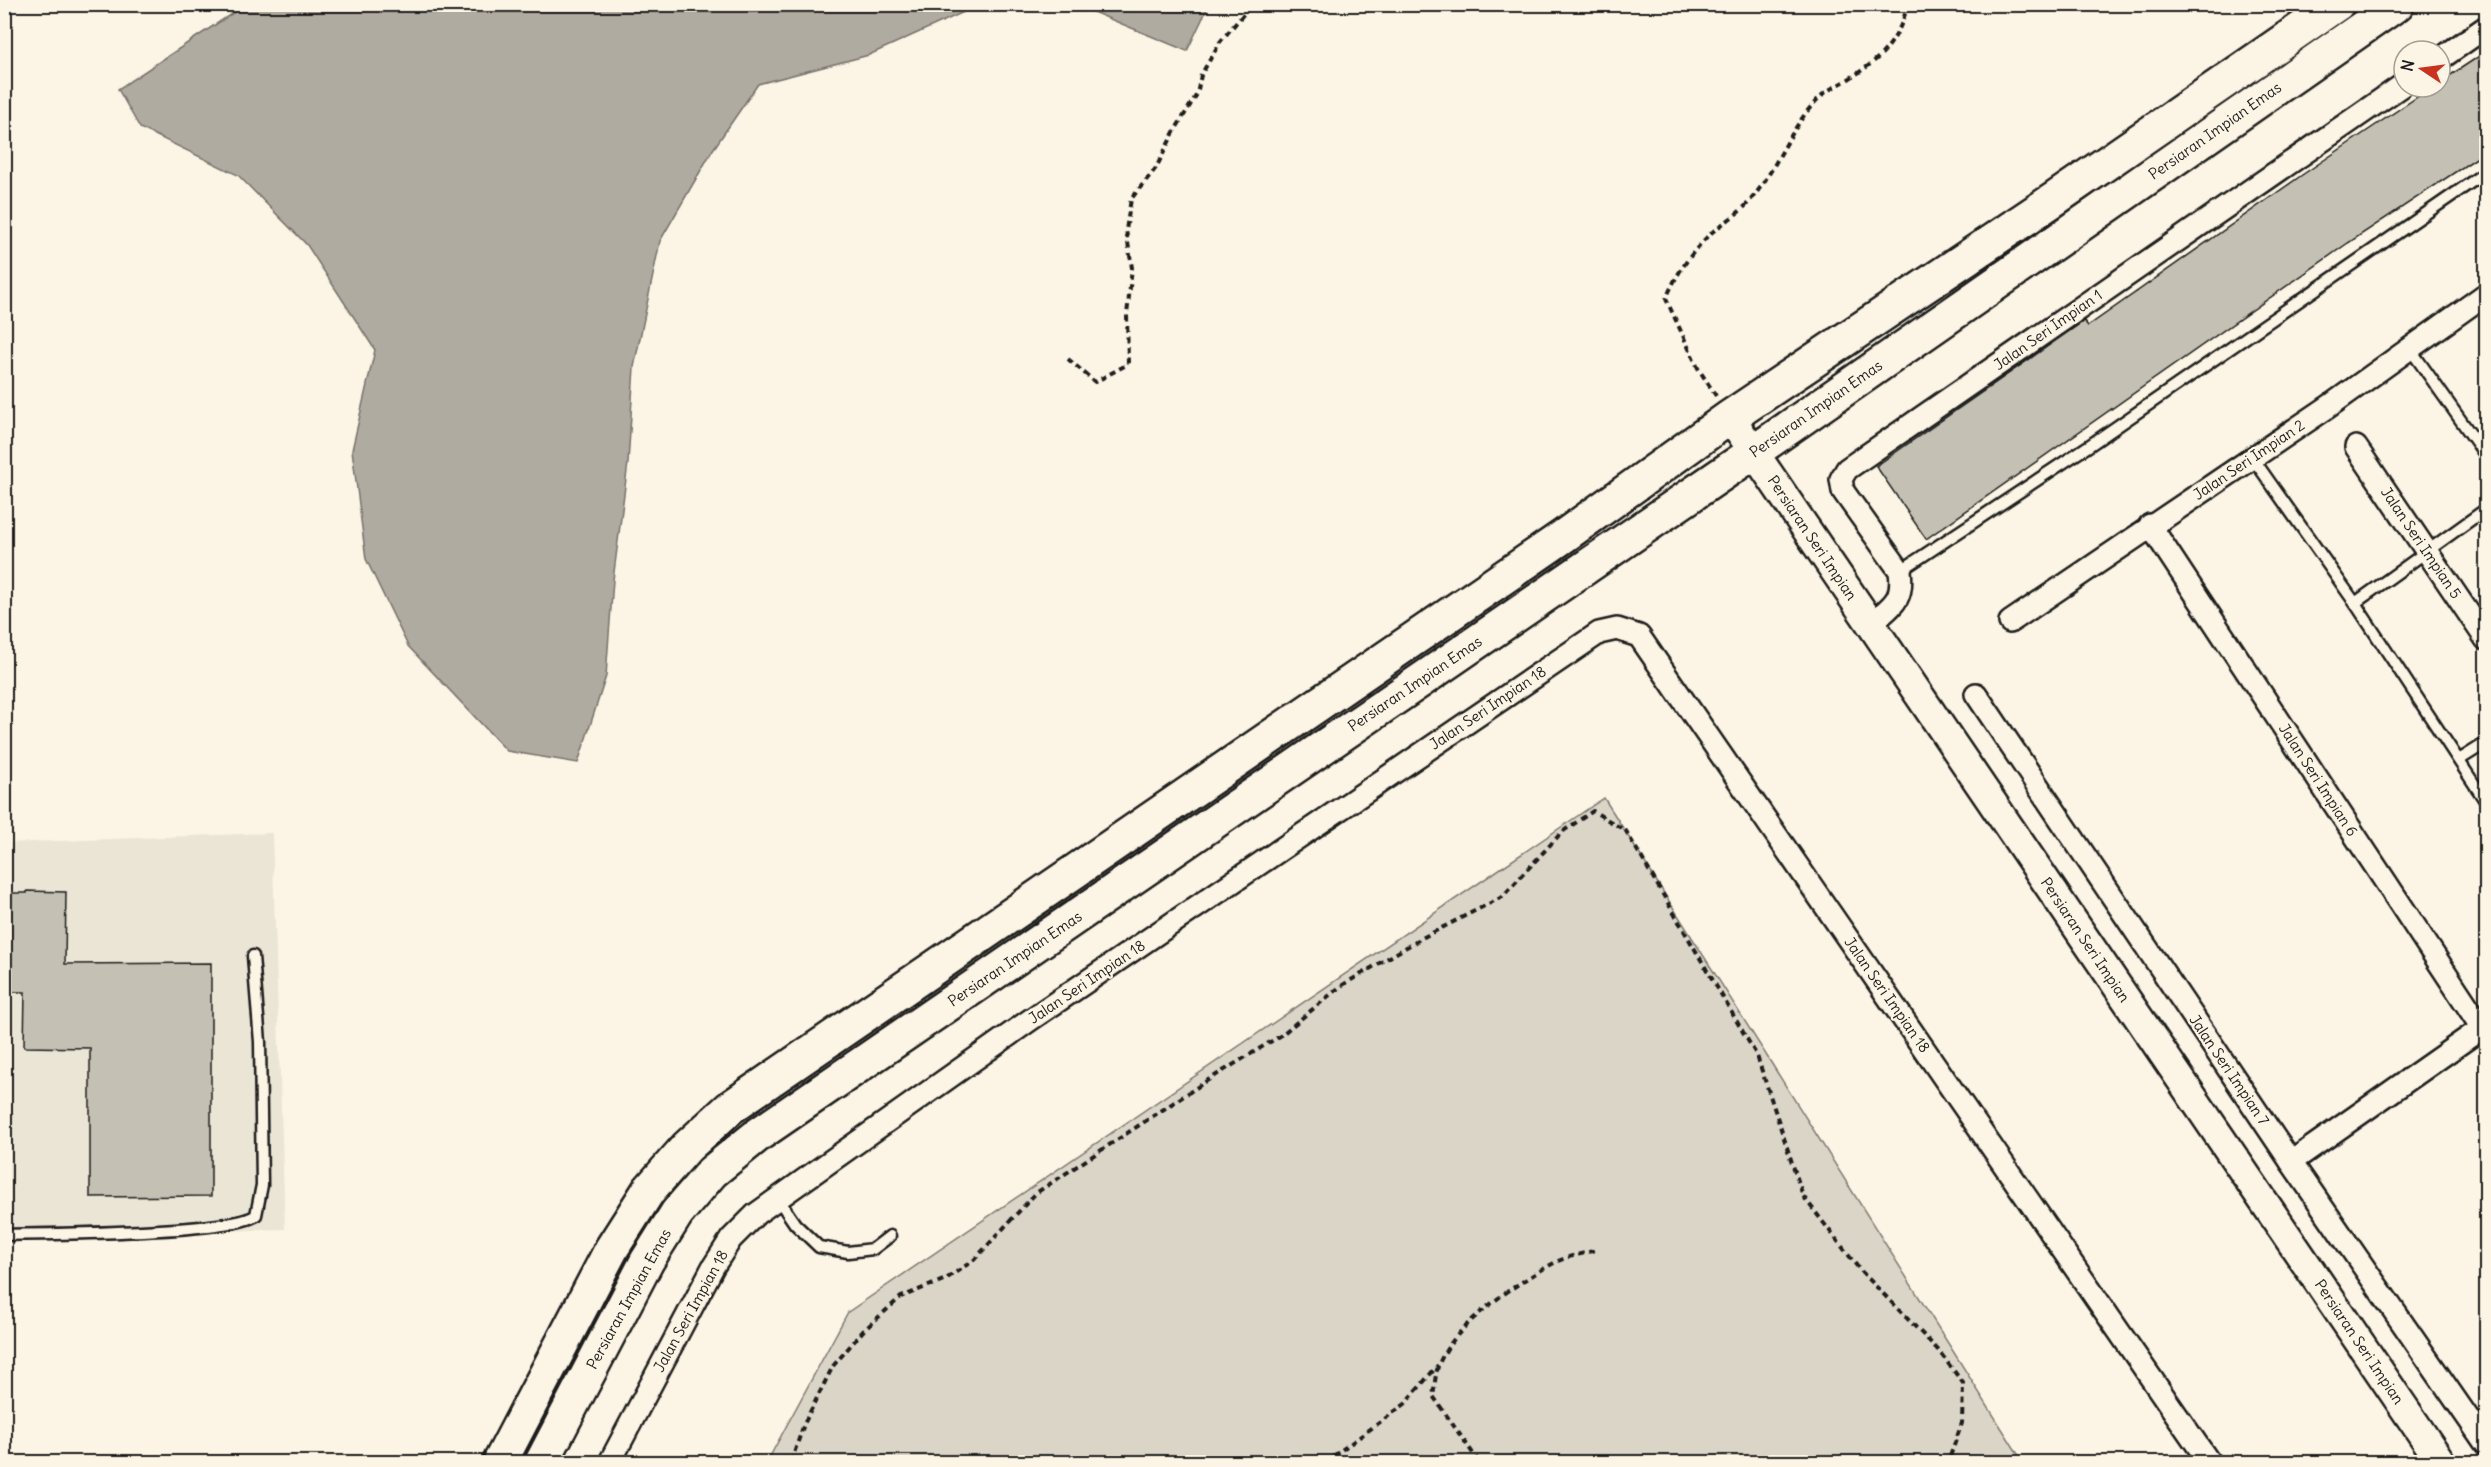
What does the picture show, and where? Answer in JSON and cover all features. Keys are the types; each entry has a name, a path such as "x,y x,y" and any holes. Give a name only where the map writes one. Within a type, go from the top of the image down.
{"main road":[{"path":"500,1462 612,1248 648,1190 687,1147 731,1107 1554,543 1730,417 2056,198 2337,4"},
{"name":"Persiaran Impian Emas","path":"542,1462 647,1261 677,1213 712,1172 778,1121 1754,452 2397,4"}],"street":[{"path":"2452,51 2487,27"},
{"name":"Jalan Seri Impian 1","path":"1900,571 1844,491 1841,479 1847,469 2392,92"},
{"name":"Jalan Seri Impian 2","path":"2010,622 2411,350 2487,294"},
{"name":"Persiaran Seri Impian","path":"1730,417 2441,1462"},
{"name":"Jalan Seri Impian 5","path":"2356,447 2487,639"},
{"name":"Jalan Seri Impian 6","path":"2150,525 2484,1031"},
{"path":"1871,624 1898,599 1902,586 1900,571"},
{"name":"Jalan Seri Impian 18","path":"610,1462 713,1267 731,1239 756,1214 1030,1020 1589,639 1599,633 1617,629 1639,636 2209,1462"},
{"name":"Jalan Seri Impian 7","path":"1976,694 2291,1162 2487,1444"},
{"path":"2291,1162 2484,1031"}],"lane":[{"path":"1900,571 2090,445 2268,320 2487,172"},
{"path":"2411,350 2487,456"},
{"path":"2252,457 2355,603 2487,802"},
{"path":"2355,603 2487,508"},
{"path":"2459,760 2487,742"},
{"path":"4,1235 144,1231 237,1223 256,1215 261,1200 262,1185 260,1042 253,956"},
{"path":"778,1199 795,1224 819,1246 848,1252 873,1250 890,1236"}],"path":[{"path":"1068,359 1095,382 1128,364 1127,315 1132,268 1126,230 1131,199 1156,168 1197,94 1201,75 1220,42 1252,4"},
{"path":"1730,417 1698,368 1666,299 1675,277 1706,238 1748,204 1772,172 1796,128 1820,96 1857,74 1889,49 1904,20 1908,4"},
{"path":"790,1462 804,1424 833,1366 863,1331 901,1297 946,1279 974,1260 1036,1193 1205,1082 1280,1036 1341,986 1420,939 1502,897 1562,832 1593,811 1626,831 1757,1056 1803,1196 1860,1270 1938,1350 1963,1383 1962,1424 1948,1462"},
{"path":"1324,1462 1405,1404 1438,1364 1458,1334 1504,1295 1558,1261 1596,1250"},
{"path":"1438,1364 1433,1396 1479,1462"}],"shaded area":[{"path":"245,5 1209,5 1187,51 1081,7 977,6 869,55 758,84 712,151 660,241 634,367 628,463 613,580 606,676 578,763 507,751 408,646 366,559 352,450 375,350 307,245 238,175 140,128 118,89"},
{"path":"1604,798 2023,1462 767,1462 848,1312"},
{"path":"272,833 285,1229 5,1239 4,843"}],"building":[{"path":"2487,51 2487,151 2348,243 1926,539 1876,466 2084,321 2088,326 2414,99 2452,99 2452,74"},
{"path":"27,891 66,892 65,964 211,963 211,1196 90,1197 90,1048 24,1047 25,992 4,992 4,893 27,893"}]}
